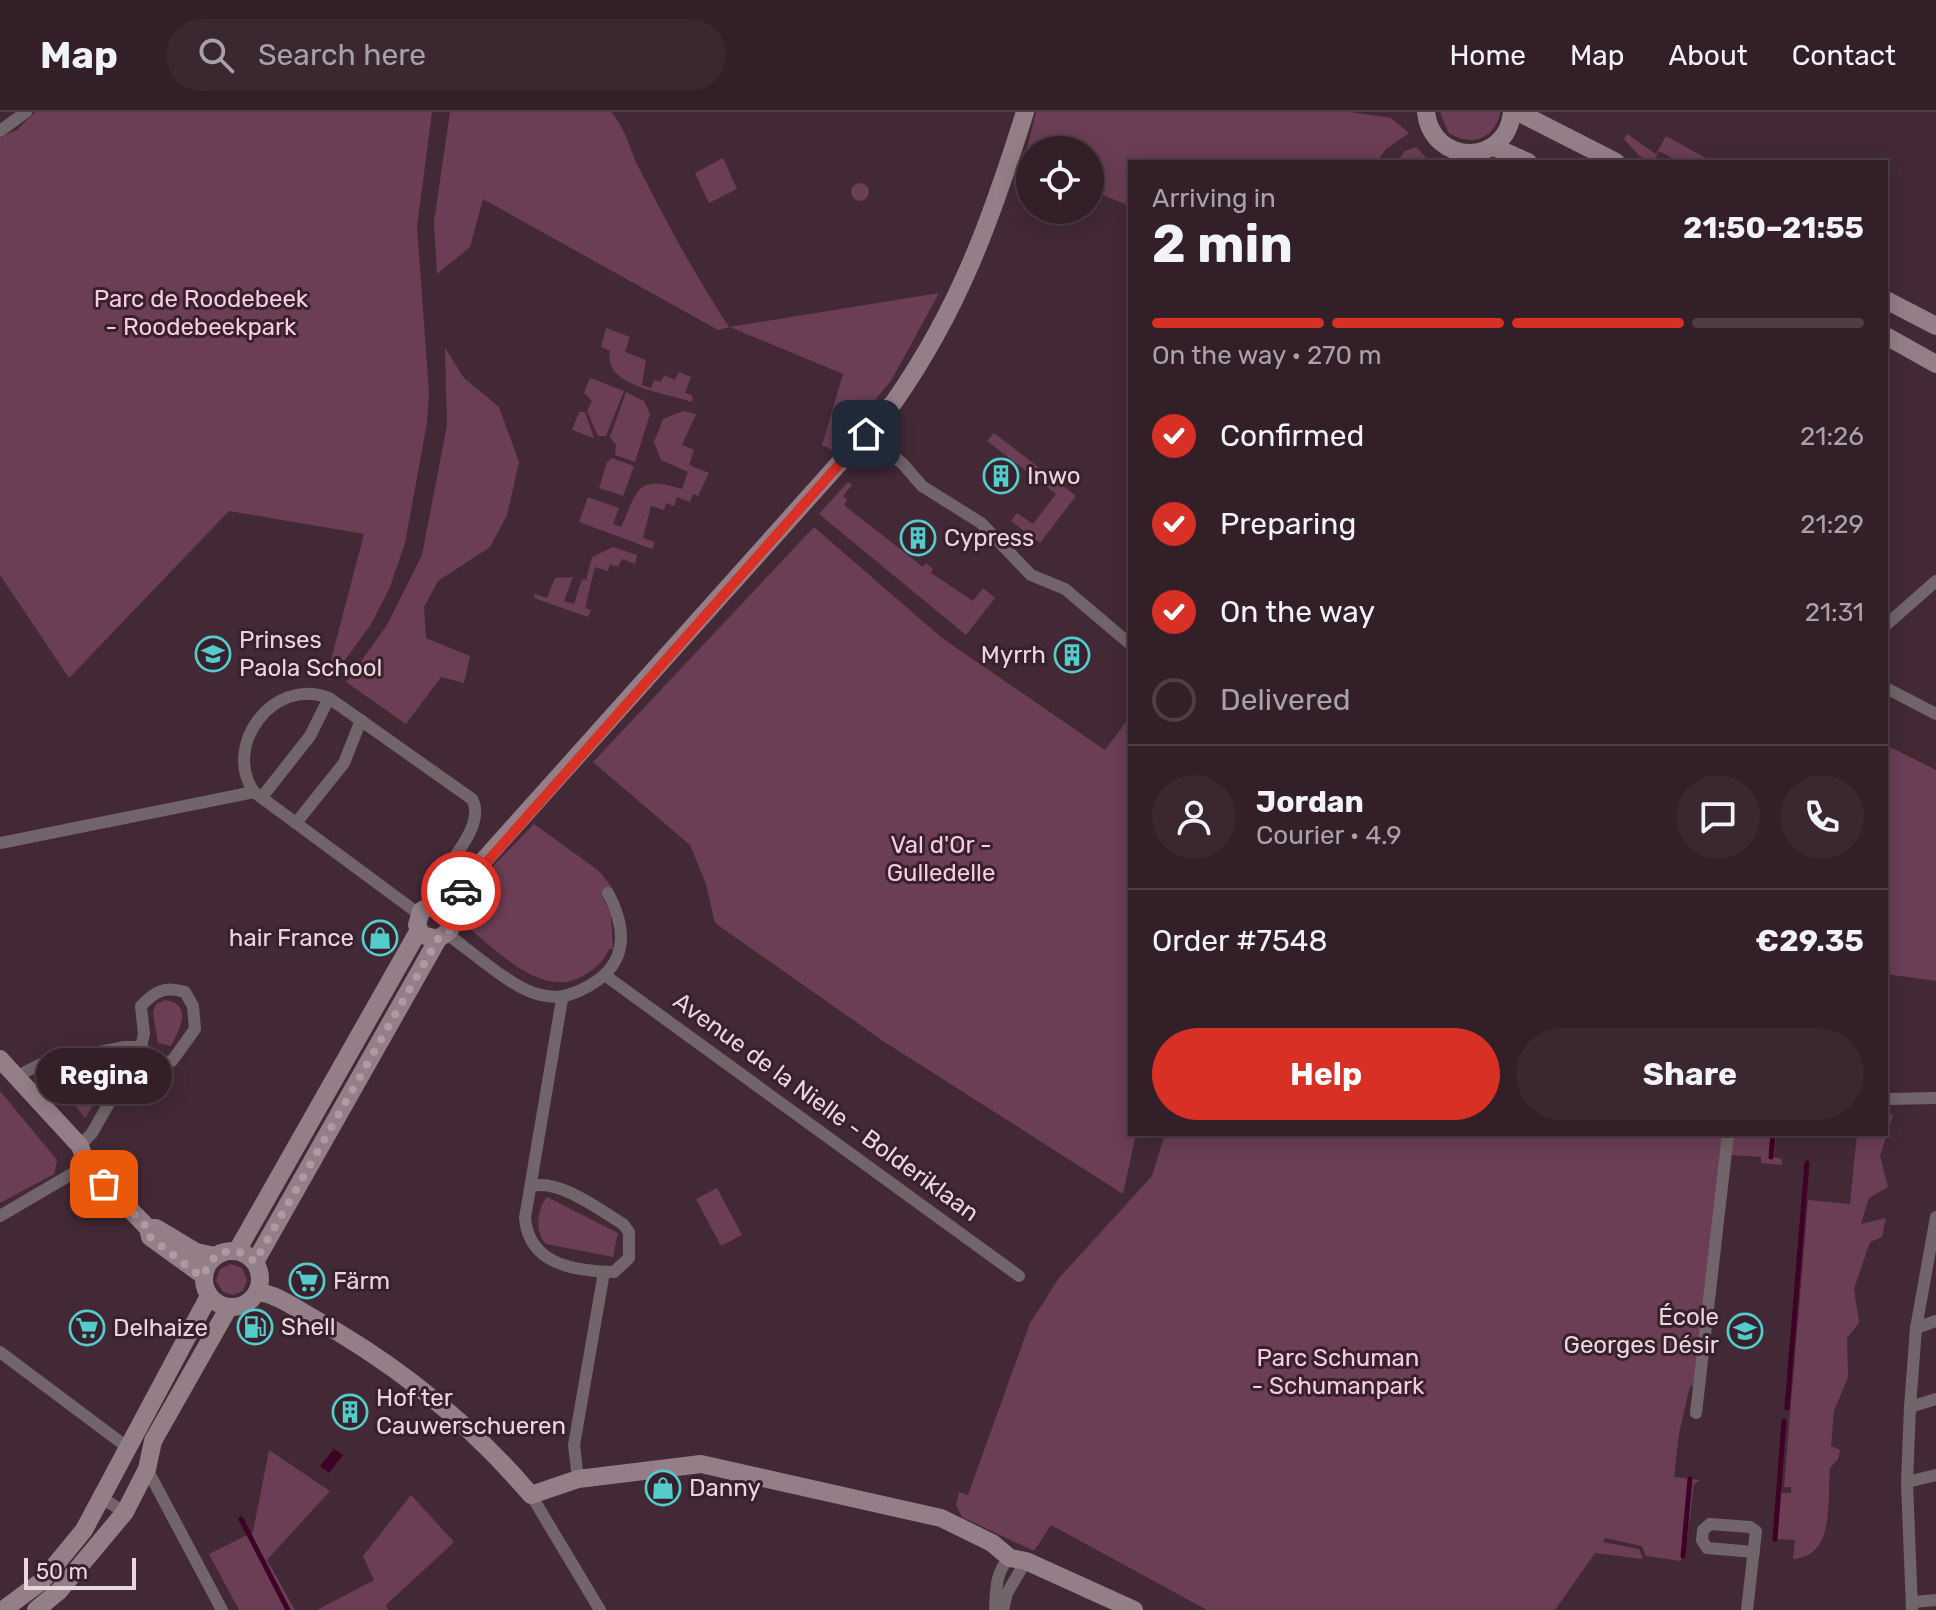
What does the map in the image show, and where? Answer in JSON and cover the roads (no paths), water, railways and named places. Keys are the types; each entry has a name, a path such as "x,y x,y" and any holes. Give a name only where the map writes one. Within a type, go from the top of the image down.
{"street":[{"path":"0,131 26,112"},
{"path":"237,1251 428,915 483,861 866,434 918,368 967,279 1025,112"},
{"path":"1426,112 1430,130 1449,150 1467,155 1494,147 1508,130 1512,112"},
{"path":"1518,112 1612,160"},
{"path":"1494,147 1523,160"},
{"path":"1888,301 1936,326"},
{"path":"1888,337 1936,364"},
{"path":"866,434 903,464 922,486 981,523 1031,575 1065,589 1128,642"},
{"path":"1888,623 1936,581"},
{"path":"1888,689 1936,714"},
{"path":"255,1262 442,937 451,922 428,915 258,795 246,779 245,757 250,734 259,719 283,697 302,691 329,698 472,799 475,805 473,828 433,886 428,915 427,938 442,937 531,993 562,999 606,976 619,955 621,939 616,908 608,893"},
{"path":"0,843 258,795 310,736 329,698"},
{"path":"296,823 344,763 361,720"},
{"name":"Avenue de la Nielle - Bolderiklaan","path":"606,976 1019,1276"},
{"path":"15,1077 43,1063 141,1047 160,1063 172,1061 183,1050 195,1029 193,1006 185,992 172,988 154,992 141,1006 144,1034 141,1047 92,1133 80,1146"},
{"path":"533,1186 542,1184 563,1191 623,1224 629,1232 629,1258 614,1272 604,1272 541,1256 532,1247 525,1218 533,1186 562,999"},
{"path":"0,1059 80,1146 87,1165"},
{"path":"3,1610 42,1581 84,1530 201,1317 209,1296 204,1276 150,1237 148,1228 87,1165 74,1159 26,1102 15,1077"},
{"path":"1888,1099 1936,1098"},
{"path":"1696,1413 1728,1136"},
{"path":"0,1216 87,1165"},
{"path":"1936,1217 1916,1328 1907,1482 1909,1576 1913,1606 1936,1600"},
{"path":"148,1228 156,1228 196,1252 215,1256 237,1251 255,1262 261,1280 258,1292 243,1305 229,1307 209,1296"},
{"path":"204,1276 215,1256"},
{"path":"578,1479 574,1445 604,1272"},
{"path":"258,1292 273,1296 338,1331 396,1368 487,1447 531,1495 600,1610"},
{"path":"36,1610 59,1591 125,1512 147,1469 153,1441 229,1307"},
{"path":"1916,1328 1936,1321"},
{"path":"0,1352 127,1447"},
{"path":"1910,1407 1936,1399"},
{"path":"487,1447 496,1449 533,1478 578,1479 701,1464 941,1518 992,1543 1018,1560 1134,1610"},
{"path":"147,1469 222,1610"},
{"path":"1907,1482 1936,1475"},
{"path":"531,1495 578,1479"},
{"path":"103,1499 125,1512"},
{"path":"1747,1610 1754,1552"},
{"path":"995,1610 1002,1566 1018,1560"},
{"path":"1003,1610 1018,1560"}],"waterway":[{"path":"1771,1157 1773,1136"},
{"path":"1787,1408 1807,1163"},
{"path":"1775,1539 1784,1421"},
{"path":"1683,1556 1690,1479"},
{"path":"241,1519 288,1610"}],"place":[{"name":"Inwo","path":"1001,476"},
{"name":"Cypress","path":"918,538"},
{"name":"Prinses Paola School","path":"213,654"},
{"name":"Myrrh","path":"1072,655"},
{"name":"hair France","path":"380,938"},
{"name":"Regina","path":"104,1184"},
{"name":"Färm","path":"307,1281"},
{"name":"Shell","path":"255,1327"},
{"name":"Delhaize","path":"87,1328"},
{"name":"École Georges Désir","path":"1745,1331"},
{"name":"Hof ter Cauwerschueren","path":"350,1412"},
{"name":"Danny","path":"663,1488"}],"park label":[{"name":"Parc de Roodebeek - Roodebeekpark","path":"201,313"},
{"name":"Val d'Or - Gulledelle","path":"941,859"},
{"name":"Parc Schuman - Schumanpark","path":"1338,1372"}]}
